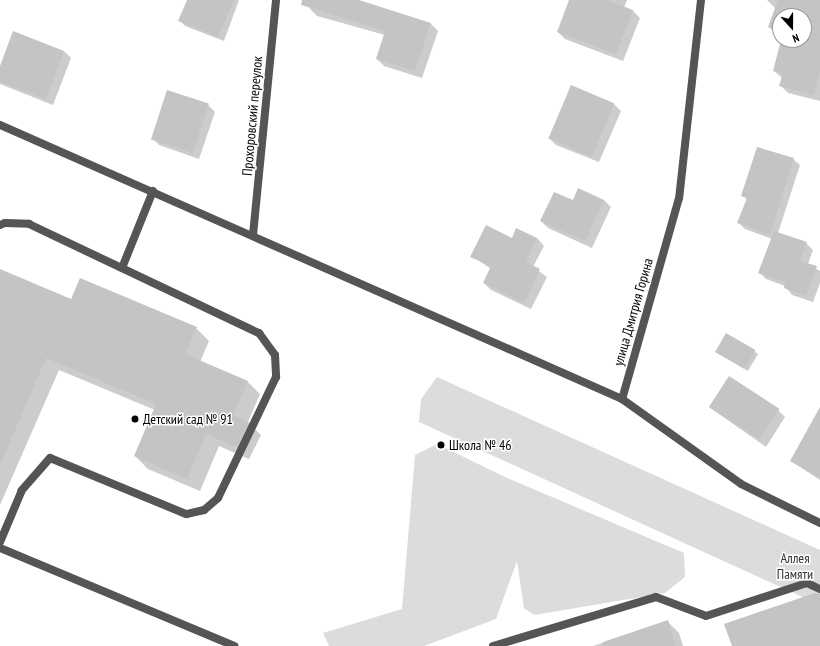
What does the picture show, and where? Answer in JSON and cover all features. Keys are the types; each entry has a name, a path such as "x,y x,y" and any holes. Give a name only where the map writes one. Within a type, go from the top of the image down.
{"street":[{"name":"Прохоровский переулок","path":"253,235 276,0"},
{"name":"улица Дмитрия Горина","path":"622,399 679,198 701,0"},
{"path":"0,125 253,235 622,399 741,484 820,523"},
{"path":"122,268 153,192"},
{"path":"0,225 5,223 29,224 260,333 274,355 276,377 218,498 204,510 186,514 50,458 22,490 0,542"},
{"path":"0,548 234,646"},
{"path":"493,646 656,597 706,616 807,583 820,589"}],"green space":[{"name":"Аллея Памяти","path":"437,377 820,550 820,605 419,422 421,399"},
{"path":"437,444 505,477 684,553 685,577 665,593 534,615 524,608 517,561 496,619 424,646 329,646 323,633 402,609 415,455"}],"building":[{"path":"187,0 234,0 218,37 178,21"},
{"path":"302,0 359,0 431,23 415,71 376,59 385,31 301,5"},
{"path":"569,0 607,0 633,10 616,54 557,32"},
{"path":"778,0 820,0 820,71 814,95 779,86 783,73 773,71 779,48 812,48 812,8 775,8"},
{"path":"772,16 772,29 768,27"},
{"path":"13,31 64,51 46,99 0,82 0,66"},
{"path":"571,85 614,103 592,157 548,138"},
{"path":"167,90 209,104 193,153 151,139"},
{"path":"757,147 794,158 770,235 737,223 747,198 741,196"},
{"path":"578,188 604,200 585,241 540,221 554,192 573,200"},
{"path":"486,225 512,238 516,228 537,238 526,262 540,269 524,303 483,283 491,266 470,257"},
{"path":"774,231 807,242 800,261 817,266 806,296 784,288 785,282 758,273"},
{"path":"0,269 71,299 80,278 197,327 185,354 248,381 233,415 249,422 237,447 206,434 187,479 134,456 156,404 46,358 0,465"},
{"path":"726,333 755,350 744,369 715,352"},
{"path":"729,376 779,409 759,440 709,407"},
{"path":"820,407 820,478 790,461"},
{"path":"815,593 820,594 820,646 732,646 724,624"},
{"path":"668,620 676,646 603,646 603,642"}],"place":[{"name":"Детский сад № 91","path":"135,419"},
{"name":"Школа № 46","path":"441,445"}]}
